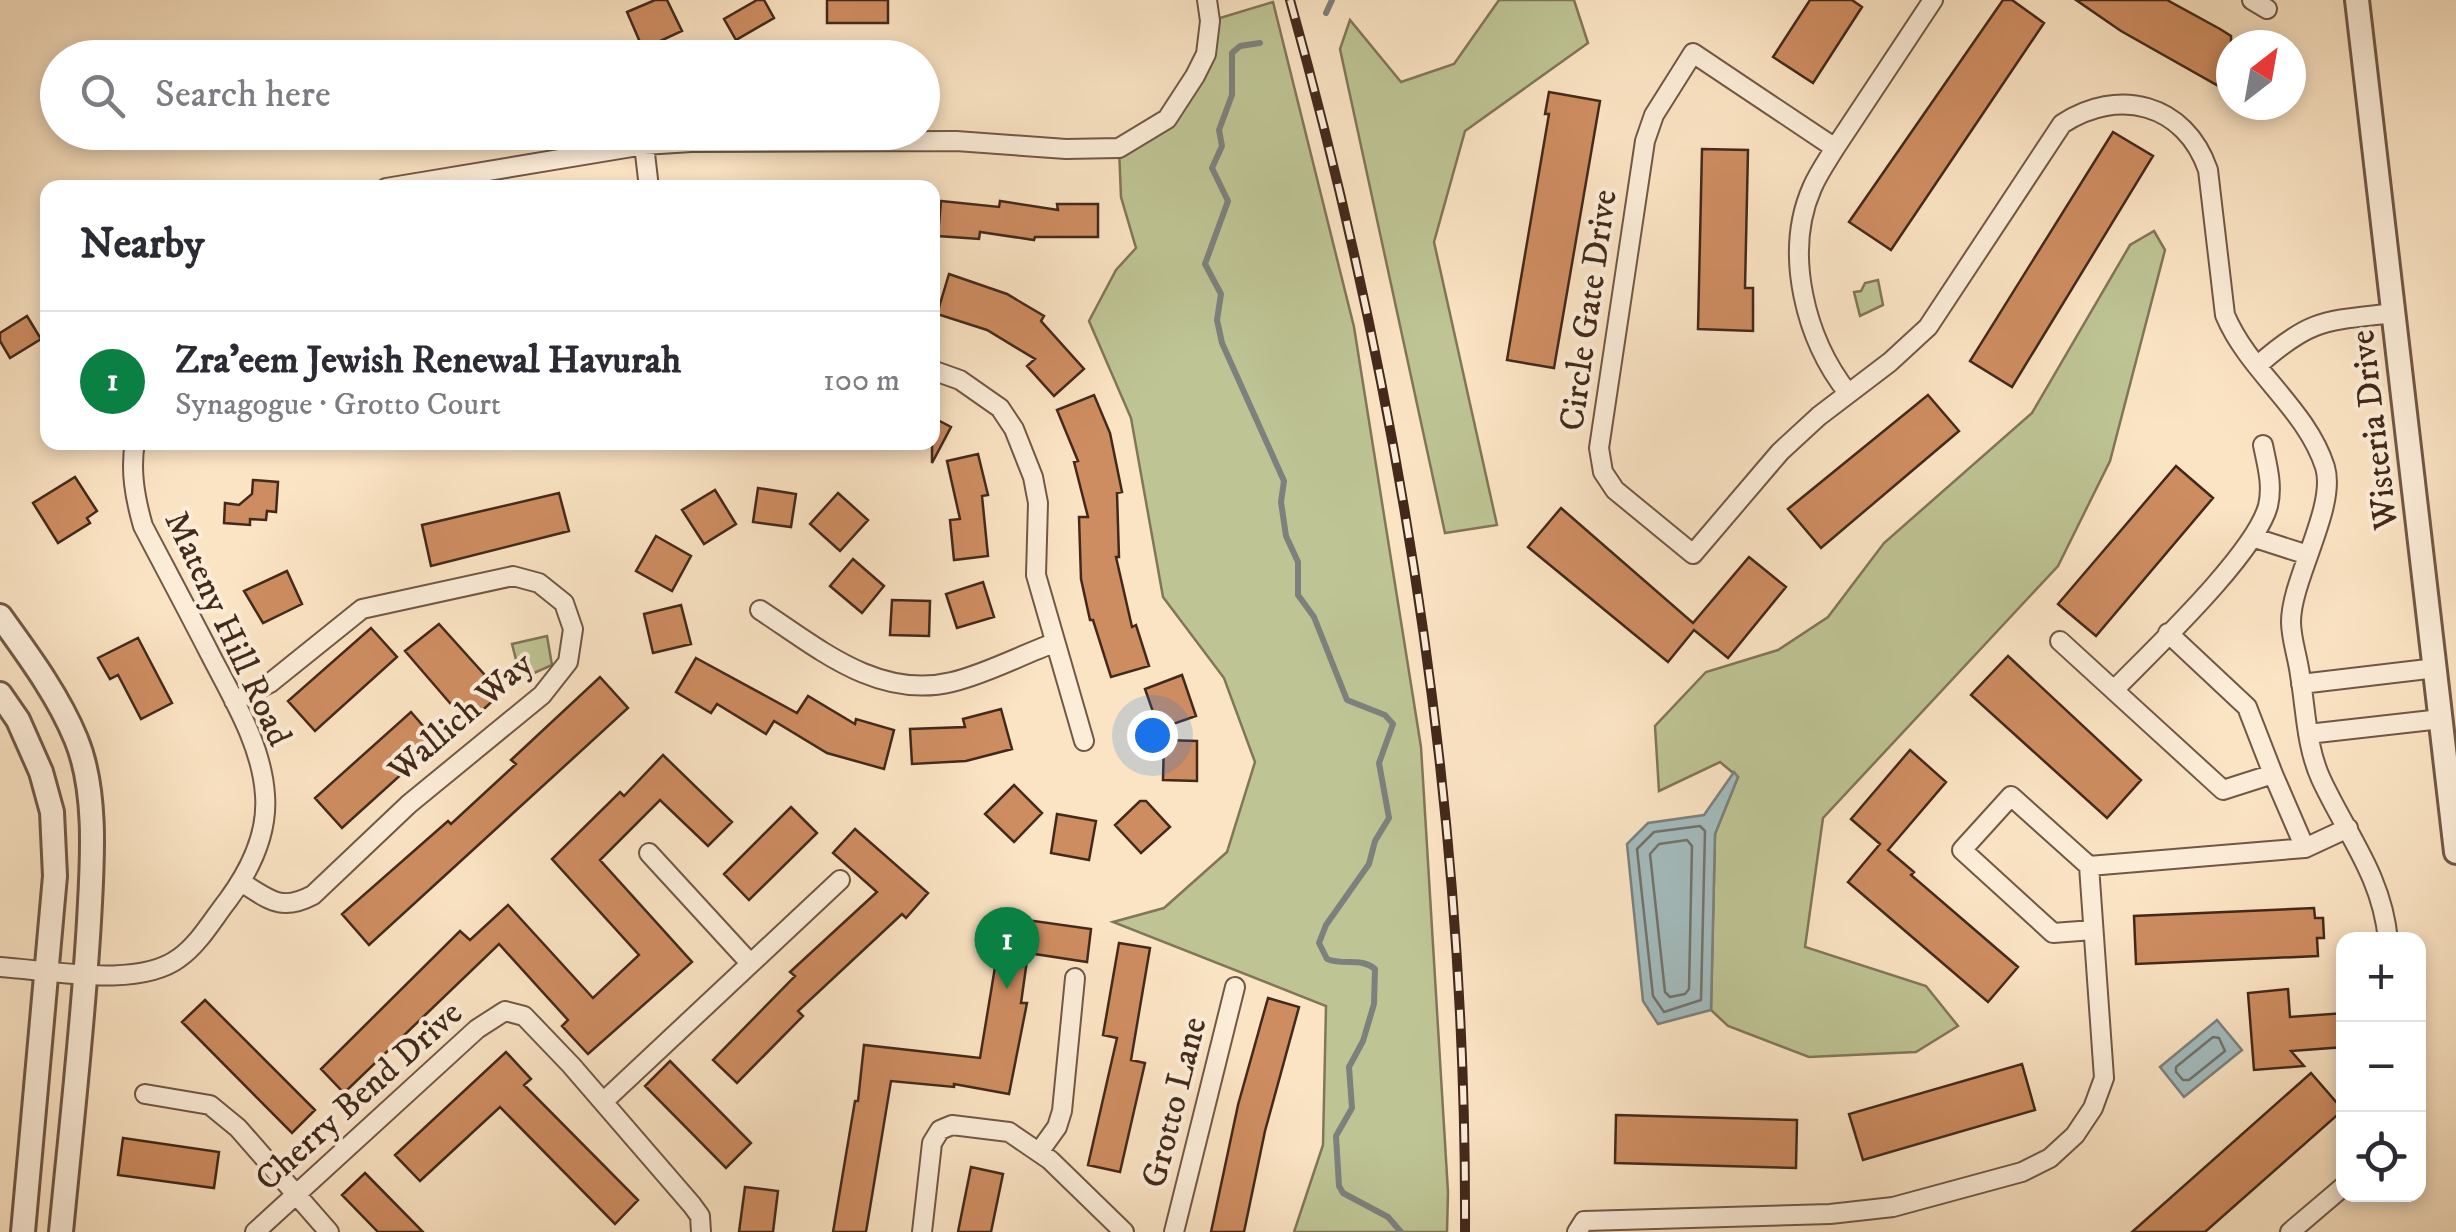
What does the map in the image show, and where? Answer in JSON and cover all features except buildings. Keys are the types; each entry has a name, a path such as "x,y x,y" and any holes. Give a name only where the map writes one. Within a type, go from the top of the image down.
{"street":[{"path":"940,142 1119,148 1168,119 1194,76 1206,54 1210,21 1207,0"},
{"path":"1848,393 1828,367 1813,334 1804,297 1803,218 1812,188 1835,148 1934,0"},
{"name":"Wisteria Drive","path":"2357,0 2456,852"},
{"name":"Circle Gate Drive","path":"1835,148 1692,53 1654,114 1645,141 1598,448 1602,472 1615,490 1692,554 1780,452 1928,327 2062,124 2082,111 2109,106 2158,110 2180,125 2200,148 2208,170 2225,315 2234,338 2305,426 2327,473 2325,496 2291,621 2308,734 2321,779 2385,910 2387,932"},
{"path":"434,180 614,150"},
{"path":"644,150 647,180"},
{"path":"2257,366 2308,326 2333,319 2394,313"},
{"path":"940,373 960,380 1000,408 1014,429 1033,477 1038,503 1036,575 1084,740"},
{"path":"2115,690 2254,538 2269,503 2271,482 2263,445"},
{"name":"Mateny Hill Road","path":"0,967 131,974 178,960 241,882 260,838 265,794 257,754 234,700 143,526 135,498 135,450"},
{"path":"2254,538 2308,555"},
{"name":"Wallich Way","path":"234,700 270,683 362,608 462,586 513,576 539,582 564,604 573,629 568,662 542,695 409,804 313,895 294,905 275,903 241,882"},
{"path":"760,610 855,672 903,686 951,682 1054,642"},
{"path":"0,616 52,693 78,742 90,802 93,842 86,974 61,1232"},
{"path":"2168,633 2247,707 2305,848"},
{"path":"2060,641 2224,790 2273,774"},
{"path":"2302,684 2436,668"},
{"path":"0,694 18,720 52,812 55,876 23,1232"},
{"path":"2308,734 2442,720"},
{"path":"1577,1232 1584,1221 1662,1225 1893,1207 2022,1172 2050,1158 2074,1135 2093,1108 2104,1078 2093,930 2088,866 2011,796 1962,850 2052,932 2093,930"},
{"path":"2088,866 2305,848 2348,828"},
{"path":"649,853 750,962"},
{"path":"603,1102 840,880"},
{"path":"1038,1152 1057,1127 1062,1111 1075,978"},
{"name":"Grotto Lane","path":"1174,1232 1235,987"},
{"name":"Cherry Bend Drive","path":"255,1232 477,1029 505,1011 524,1016 603,1102 692,1204 700,1216 701,1232"},
{"path":"145,1094 210,1104 238,1128 329,1232"},
{"name":"Grotto Lane","path":"922,1232 932,1143 940,1130 952,1125 1009,1132 1038,1152 1124,1232"},
{"path":"2290,1232 2336,1193"}],"green space":[{"path":"1499,0 1574,0 1588,43 1465,131 1434,242 1497,525 1445,533 1340,49 1350,20 1401,82 1454,64"},
{"path":"1273,2 1354,327 1421,747 1448,1192 1447,1232 1294,1232 1323,1145 1326,1006 1113,922 1164,908 1227,852 1255,762 1224,678 1163,597 1131,418 1089,321 1116,270 1136,248 1121,197 1119,148 1142,137 1194,76 1210,21"},
{"path":"2154,231 2165,250 2110,461 2058,566 1823,818 1805,947 1926,986 1958,1026 1916,1052 1809,1057 1728,1026 1711,1010 1715,834 1738,777 1720,762 1659,791 1655,726 1706,672 1778,650 1828,617 1884,543 2032,413 2130,245"},
{"path":"1878,280 1883,305 1860,316 1854,292 1861,291 1865,283"},
{"path":"547,636 552,665 521,679 512,644"}],"water":[{"path":"1734,772 1738,777 1715,834 1711,1010 1658,1024 1643,1001 1627,844 1648,823 1704,815"},
{"path":"2217,1020 2242,1050 2184,1097 2160,1067"}],"waterway":[{"path":"1326,13 1332,0"},
{"path":"1260,43 1240,46 1232,53 1232,95 1219,130 1222,146 1212,168 1228,201 1205,264 1221,294 1217,320 1222,343 1284,481 1281,502 1286,536 1298,562 1298,595 1314,617 1347,700 1385,715 1393,724 1379,763 1389,818 1375,841 1369,864 1326,925 1319,943 1327,959 1364,963 1375,969 1374,1004 1363,1041 1349,1067 1352,1108 1336,1136 1339,1186 1343,1193 1388,1217 1401,1232"}],"railway":[{"path":"1290,0 1365,303 1420,610 1440,764 1454,920 1463,1076 1465,1232"}],"place":[{"name":"Zra'eem Jewish Renewal Havurah","path":"1007,989"}]}
